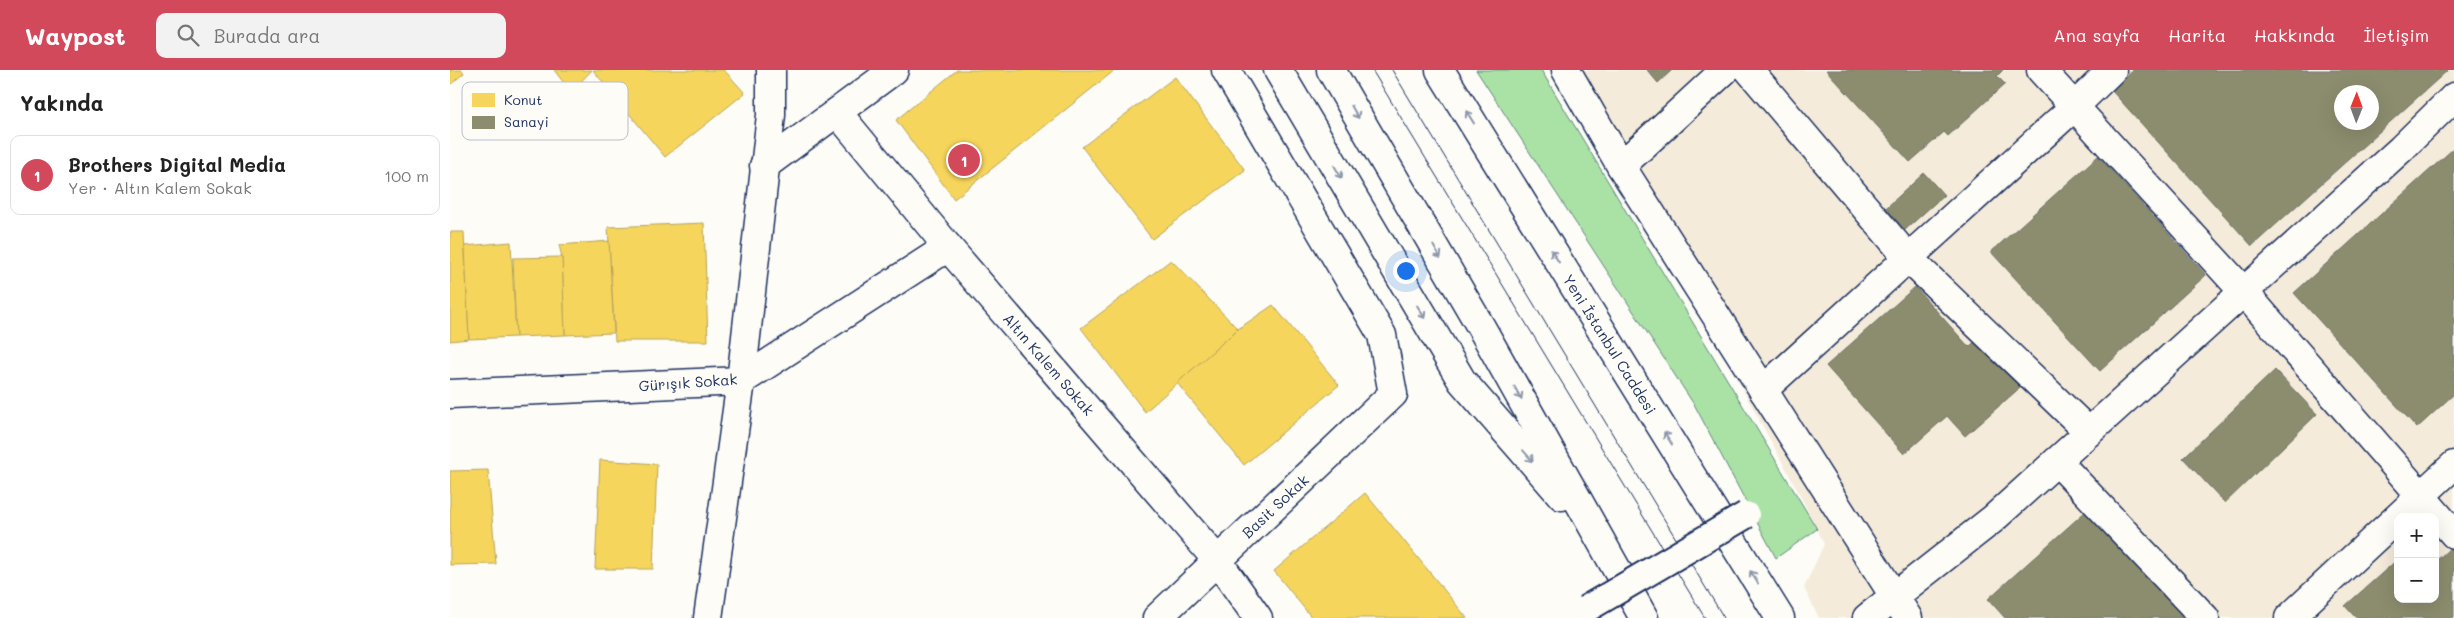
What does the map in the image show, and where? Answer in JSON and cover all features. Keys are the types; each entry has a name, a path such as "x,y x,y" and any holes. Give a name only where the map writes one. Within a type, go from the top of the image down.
{"street":[{"path":"708,618 741,381 771,115 771,70"},
{"path":"764,166 894,70"},
{"name":"Basit Sokak","path":"1156,618 1393,394 1382,335 1226,70"},
{"path":"1278,70 1462,381 1599,538"},
{"path":"1331,70 1481,327 1644,618"},
{"name":"Yeni İstanbul Caddesi","path":"1440,70 1780,618"},
{"path":"1566,70 1621,166 1901,607"},
{"path":"1621,166 1725,70"},
{"path":"1748,70 1908,258 2090,432"},
{"path":"2041,70 2244,292 2454,534"},
{"path":"1763,390 2074,107 2112,70"},
{"path":"1867,618 1901,607 1993,519 2401,149 2454,97"},
{"name":"Altın Kalem Sokak","path":"837,112 948,247 1217,560 1258,618"},
{"name":"Gürışık Sokak","path":"450,394 741,381 948,247"},
{"path":"2057,462 2206,618"},
{"path":"2289,618 2454,465"},
{"path":"1586,609 1746,515"}],"shaded area":[{"path":"1555,70 2454,70 2454,618 1819,618 1804,588 1824,544 1798,491 1724,355"}],"green space":[{"path":"1476,70 1541,70 1817,529 1776,558 1695,406"}],"building: Konut":[{"path":"450,70 462,70 464,73 450,85"},
{"path":"554,70 592,70 581,82 563,82"},
{"path":"593,70 724,70 745,93 665,157 628,112 628,82 603,82"},
{"path":"957,70 1115,70 954,199 896,120"},
{"path":"1175,77 1245,170 1152,239 1082,147"},
{"path":"704,223 708,341 615,341 608,227"},
{"path":"450,232 464,232 469,339 450,341"},
{"path":"609,241 614,333 565,335 562,257 559,245"},
{"path":"511,242 516,337 469,339 465,246"},
{"path":"562,257 565,335 516,337 513,258"},
{"path":"1171,260 1238,329 1145,412 1081,328"},
{"path":"1273,305 1339,385 1244,465 1177,383 1238,329"},
{"path":"600,460 657,464 653,569 595,569"},
{"path":"488,470 496,564 450,565 450,471"},
{"path":"1365,493 1467,618 1312,618 1274,571"}],"building: Sanayi":[{"path":"1647,70 1672,70 1658,83"},
{"path":"1826,70 2003,70 1997,76 2005,84 1948,136 1944,132 1910,162"},
{"path":"2133,70 2448,70 2252,246 2111,90"},
{"path":"2454,148 2454,394 2417,428 2294,293"},
{"path":"2098,156 2206,275 2100,371 1991,252"},
{"path":"1924,173 1944,195 1905,230 1886,208"},
{"path":"1915,287 1969,347 1980,337 2023,385 1965,436 1947,416 1904,454 1826,366"},
{"path":"2275,370 2317,414 2225,503 2183,458"},
{"path":"2087,510 2185,618 2005,618 1988,599"},
{"path":"2450,548 2454,552 2454,618 2356,618 2345,606 2394,563 2394,603 2439,603 2439,558"}],"tram line":[{"path":"1372,70 1705,618"},
{"path":"1392,70 1724,618"}],"place":[{"name":"Brothers Digital Media","path":"964,160"}]}
